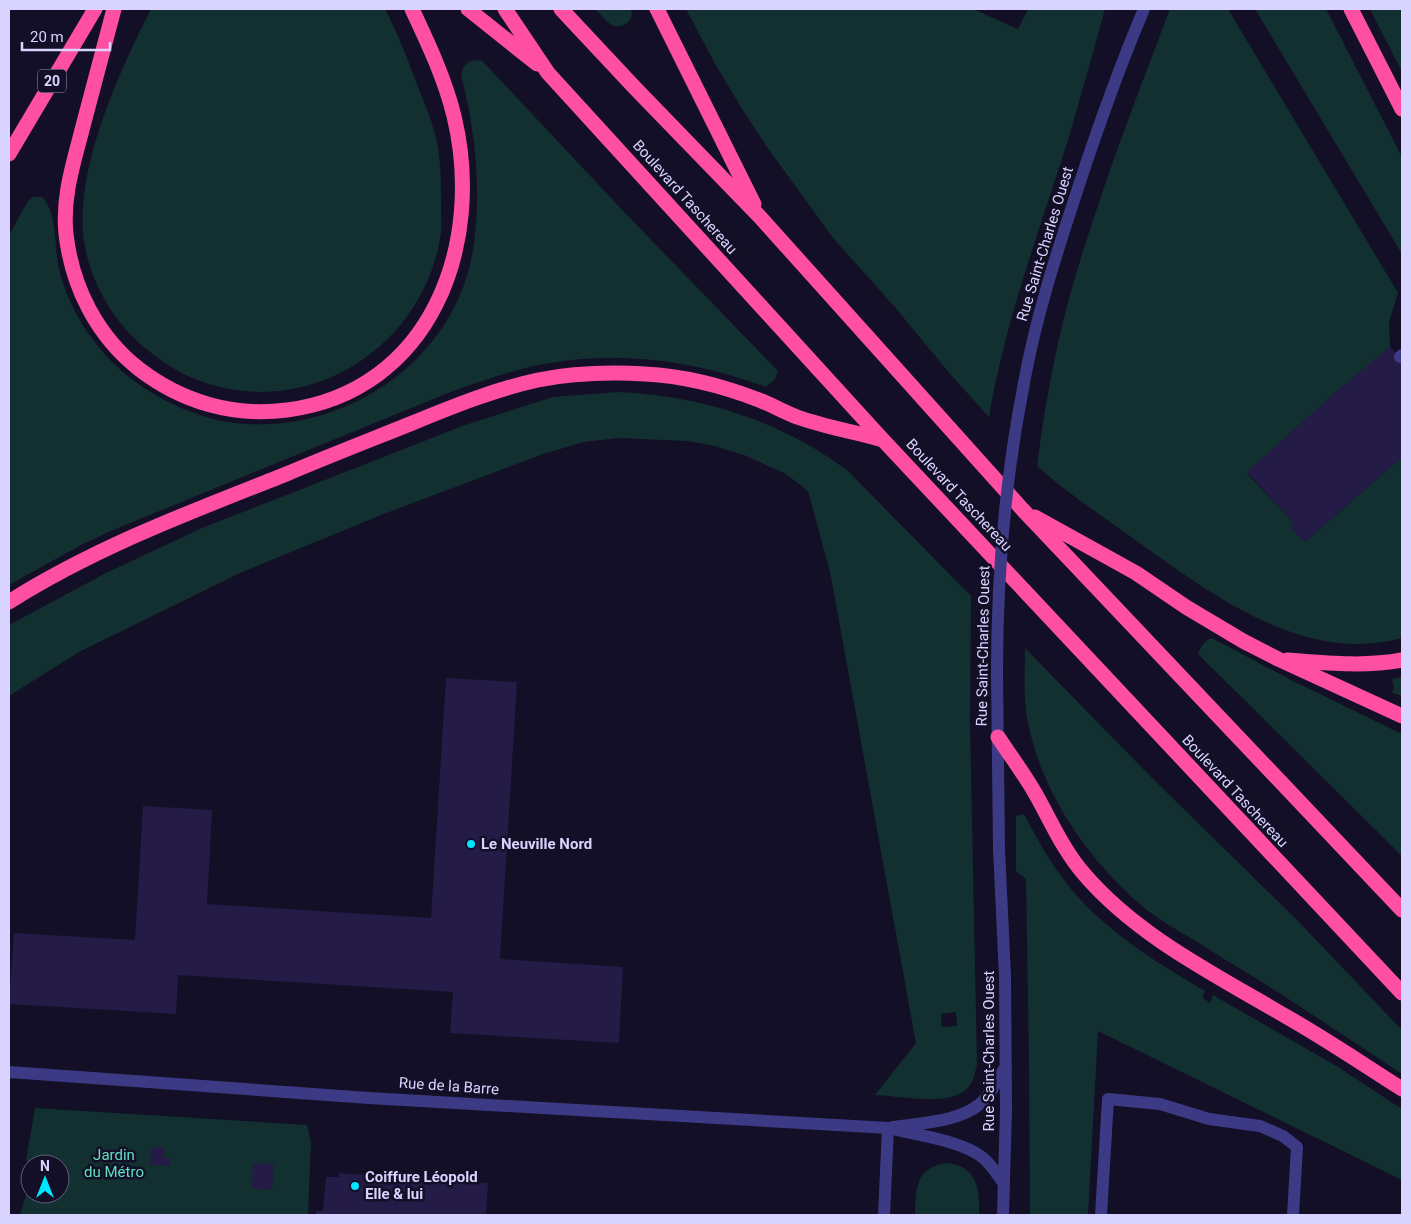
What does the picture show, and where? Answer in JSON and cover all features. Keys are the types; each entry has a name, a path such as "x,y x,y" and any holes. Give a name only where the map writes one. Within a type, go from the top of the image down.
{"highway":[{"name":"20","path":"9,154 95,9"},
{"path":"114,9 74,158 67,194 66,231 72,268 79,288 88,308 106,335 123,355 149,376 166,387 202,403 236,410 268,412 302,408 324,402 363,385 379,374 408,347 423,328 437,305 451,270 460,232 462,212 462,172 459,145 448,95 412,9"},
{"path":"468,9 548,73"},
{"name":"Boulevard Taschereau","path":"505,9 548,73 883,440 1402,993"},
{"path":"561,9 760,217 1023,510 1402,910"},
{"path":"657,9 760,217"},
{"path":"1351,9 1402,109"},
{"path":"9,602 76,563 167,523 435,413 500,390 538,380 610,373 647,374 679,378 726,389 760,400 797,417 883,440"},
{"path":"1023,510 1136,573 1186,608 1243,641 1402,716"},
{"path":"1278,659 1358,665 1381,664 1402,660"},
{"path":"998,737 1035,793 1074,861 1083,873 1119,909 1185,957 1290,1018 1402,1089"}],"street":[{"name":"Rue Saint-Charles Ouest","path":"1003,1215 1006,1110 1005,950 999,849 997,672 997,625 1001,548 1013,446 1024,383 1043,302 1070,212 1110,96 1144,9"},
{"name":"Rue de la Barre","path":"888,1128 954,1117 969,1112 984,1100 1006,1066"},
{"name":"Rue de la Barre","path":"9,1072 369,1098 888,1128 958,1145 970,1150 987,1162 1004,1184"},
{"path":"1101,1215 1108,1099 1160,1104 1209,1119 1260,1126 1283,1136 1297,1147 1293,1215"},
{"path":"884,1215 888,1128"}],"green space":[{"path":"151,9 385,9 394,28 428,112 436,138 440,170 441,233 431,272 413,308 389,338 359,362 325,380 288,390 249,391 200,381 167,364 133,337 113,313 97,286 84,241 83,213 86,183 92,153 113,91"},
{"path":"595,9 631,9 632,13 626,24 614,26"},
{"path":"686,9 973,9 1018,29 1028,9 1105,9 1068,140 1013,311 989,417 833,238 767,147 739,104"},
{"path":"1170,9 1228,9 1398,293 1389,322 1390,347 1374,361 1396,385 1402,379 1402,445 1345,384 1247,473 1293,522 1292,528 1305,542 1402,457 1402,638 1365,644 1329,642 1294,633 1260,619 1227,602 1194,581 1084,504 1037,466 1050,383 1068,302 1103,191"},
{"path":"1255,9 1326,9 1402,157 1402,254"},
{"path":"1370,9 1402,9 1402,72"},
{"path":"473,60 482,61 488,67 627,215 778,371 775,379 766,387 740,378 688,365 636,358 583,359 543,364 517,370 453,391 113,530 81,545 9,585 9,235 28,201 33,197 42,197 51,212 59,269 70,301 78,316 97,345 133,380 172,404 217,420 247,424 280,423 313,417 344,407 374,392 401,373 424,350 444,324 460,295 474,244 477,215 477,185 472,127 461,75 468,62"},
{"path":"619,392 681,399 740,414 796,438 823,453 848,471 971,596 970,722 977,1065 971,1084 963,1092 955,1096 933,1099 875,1095 916,1043 830,572 808,491 786,474 744,455 711,445 687,441 618,438 584,442 543,454 381,515 240,573 79,652 9,696 9,625 106,573 202,528 465,425 553,397","holes":["956,1012 957,1026 942,1027 941,1014"]},
{"path":"1212,638 1291,680 1402,734 1402,856 1198,654 1203,644"},
{"path":"1025,648 1153,779 1298,921 1402,1030 1402,1074 1148,911 1107,872 1072,827 1045,777 1035,750 1025,705"},
{"path":"1402,677 1402,696 1392,693 1394,687 1392,679"},
{"path":"1024,814 1042,848 1064,880 1078,897 1111,928 1147,955 1205,991 1202,997 1210,1003 1213,995 1338,1067 1402,1109 1402,1180 1098,1031 1088,1215 1030,1215 1026,879 1016,871 1016,816"},
{"name":"Jardin du Métro","path":"35,1108 307,1125 311,1142 308,1215 20,1215 23,1204 70,1204 70,1154 27,1154"},
{"path":"945,1163 964,1168 970,1173 979,1196 979,1215 915,1215 917,1189 923,1175 935,1166"}],"building":[{"path":"1390,347 1402,359 1402,457 1305,542 1291,528 1293,522 1247,472 1345,384"},
{"name":"Le Neuville Nord","path":"446,678 517,682 500,959 623,967 619,1043 450,1033 453,992 178,975 176,1014 9,1004 14,933 135,940 143,806 212,810 207,904 431,918"},
{"path":"151,1147 165,1148 164,1158 171,1158 170,1166 150,1165"},
{"path":"253,1163 274,1164 272,1190 252,1188"},
{"path":"339,1173 488,1183 486,1215 316,1215 316,1211 323,1211 326,1177 339,1177"}],"place":[{"name":"Le Neuville Nord","path":"471,844"},
{"name":"Coiffure Léopold Elle & lui","path":"355,1186"}]}
